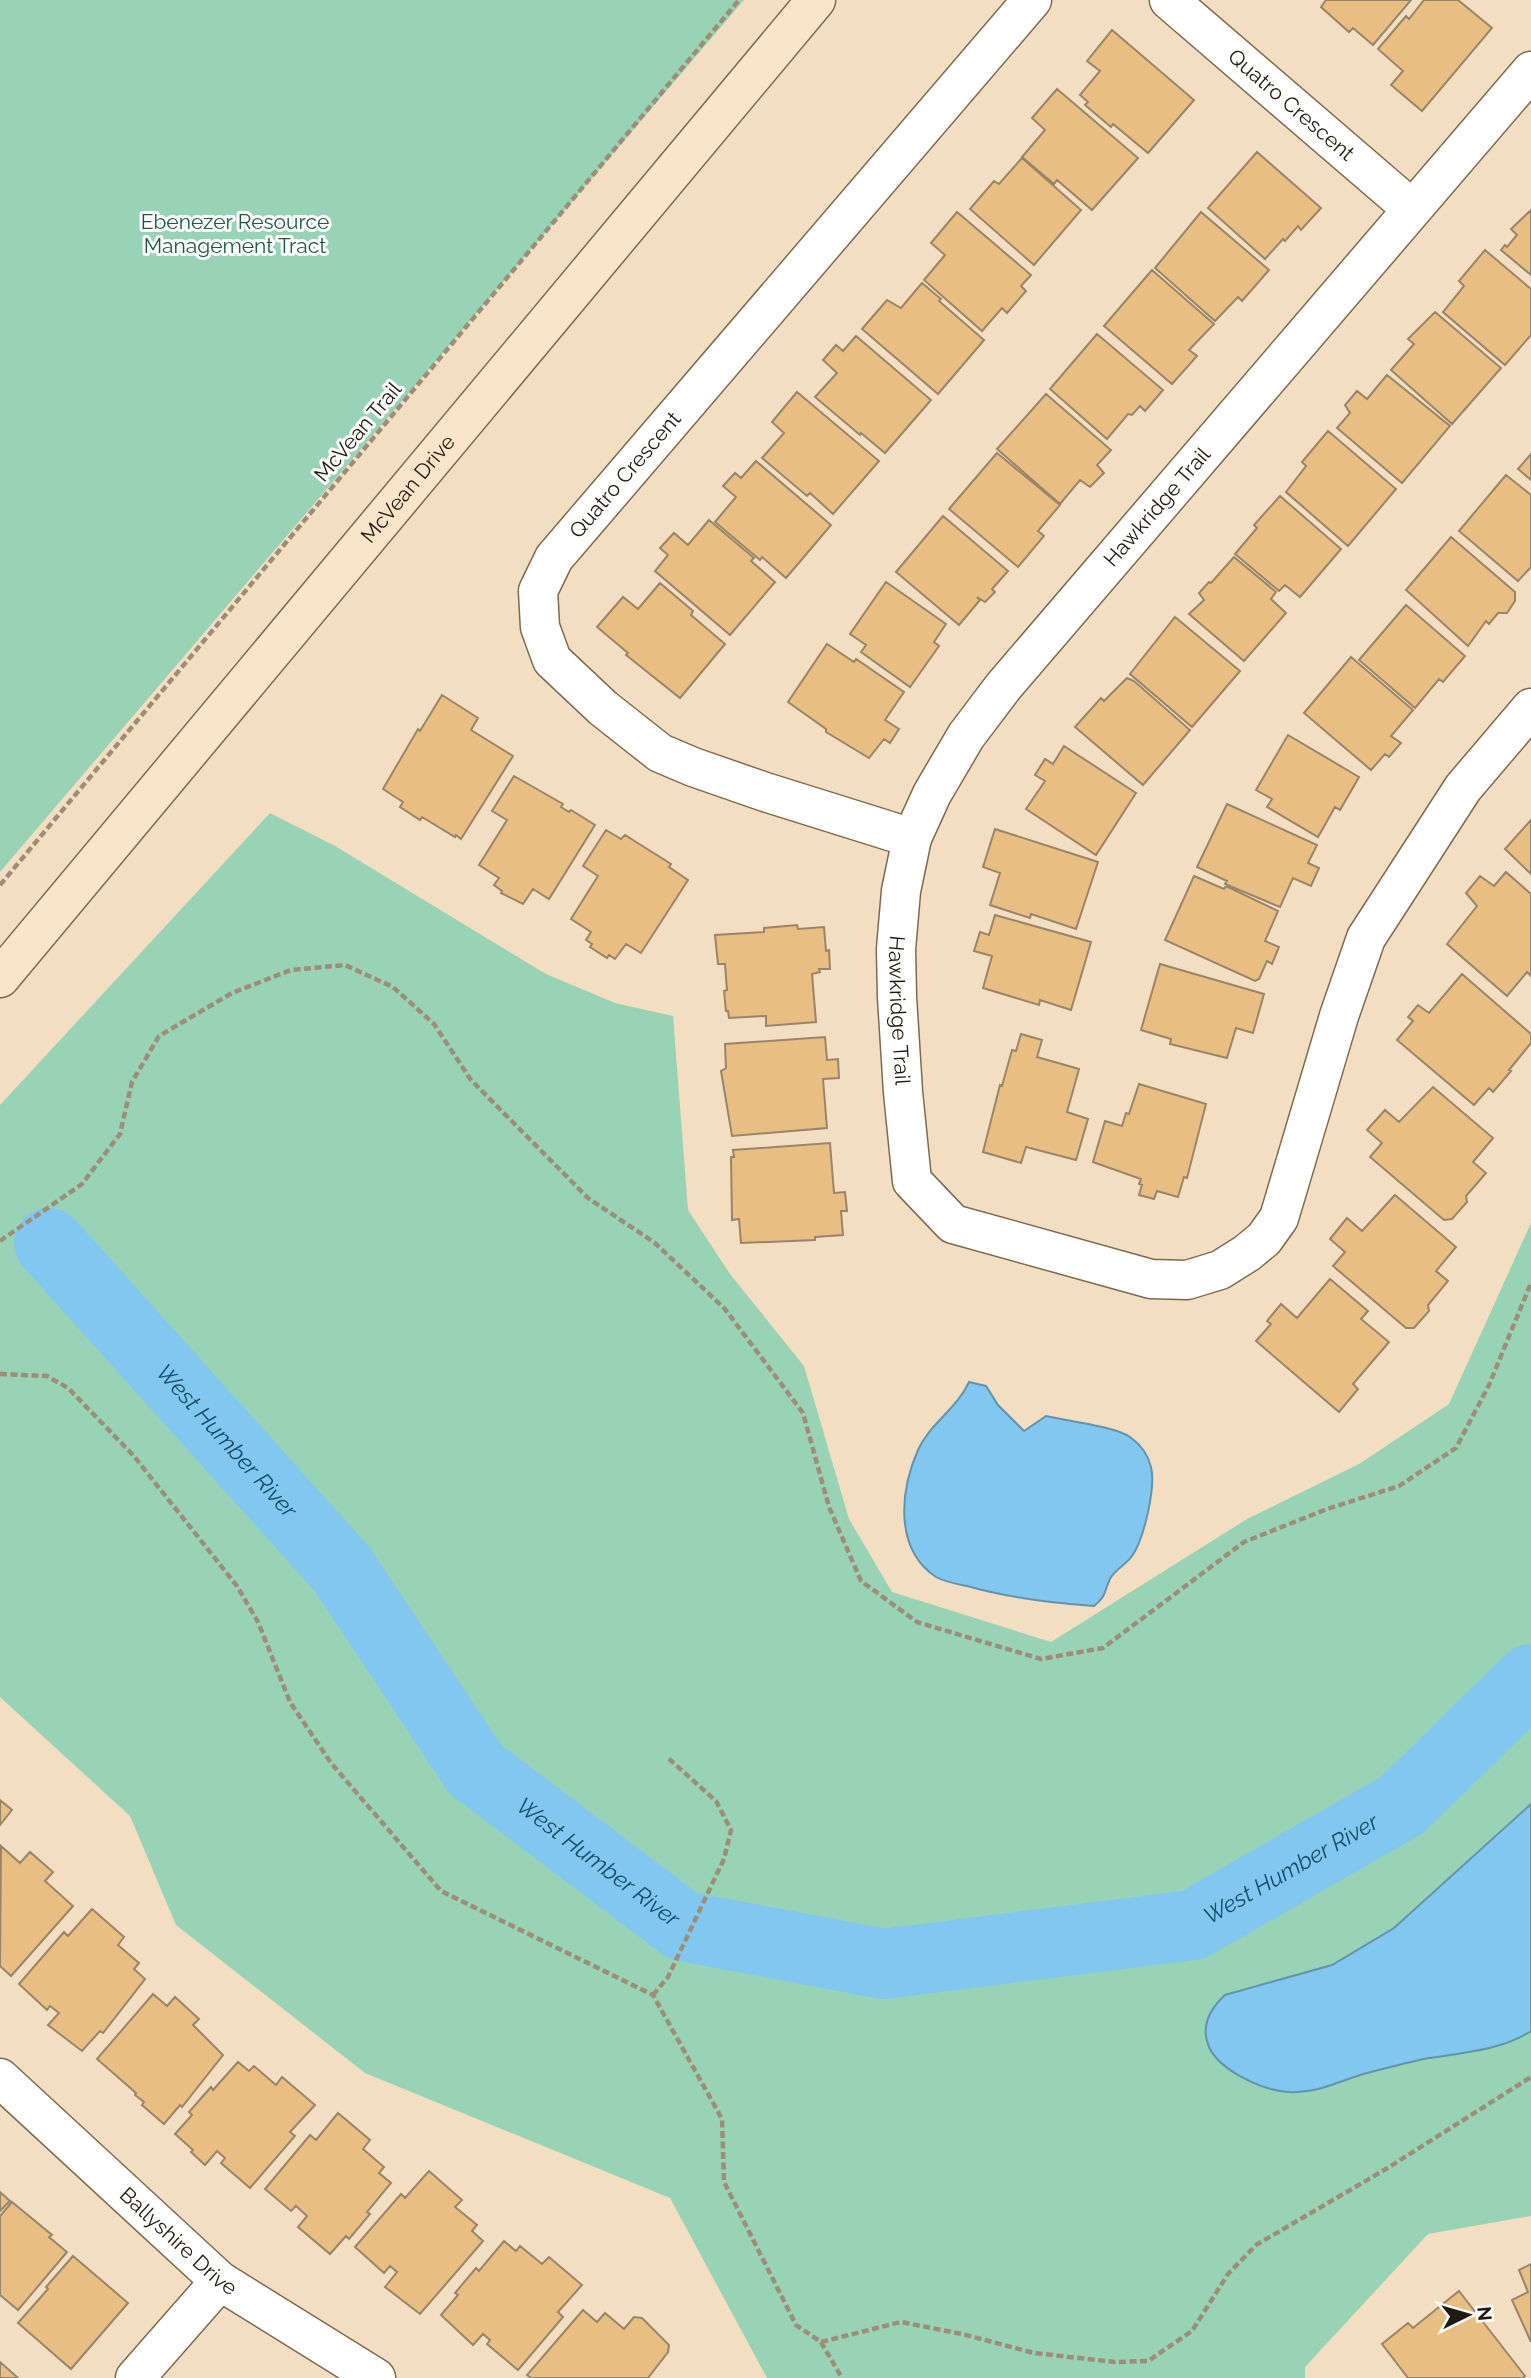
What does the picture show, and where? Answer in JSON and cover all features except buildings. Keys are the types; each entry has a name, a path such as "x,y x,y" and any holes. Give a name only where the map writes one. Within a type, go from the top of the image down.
{"main road":[{"name":"McVean Drive","path":"0,978 816,0"}],"street":[{"name":"Quatro Crescent","path":"912,838 765,792 660,753 603,708 552,660 540,627 538,591 554,558 1032,0"},
{"name":"Quatro Crescent","path":"1169,0 1412,209"},
{"name":"Hawkridge Trail","path":"1531,71 1003,687 967,736 932,794 912,838 901,891 896,949 903,1093 912,1181 953,1224 1151,1279 1187,1280 1220,1270 1247,1253 1264,1239 1279,1217 1339,1016 1366,938 1463,788 1531,708"},
{"name":"Ballyshire Drive","path":"0,2078 220,2281 376,2378"},
{"path":"135,2378 220,2281"}],"path":[{"name":"McVean Trail","path":"0,885 739,0"},
{"path":"0,1241 82,1184 120,1134 132,1082 159,1036 232,993 291,970 345,965 393,988 434,1024 471,1080 588,1198 655,1243 725,1309 803,1413 829,1507 861,1581 917,1622 1041,1659 1103,1648 1244,1542 1327,1509 1399,1486 1456,1448 1489,1384 1531,1283"},
{"path":"0,1374 47,1376 68,1388 132,1455 237,1586 258,1622 290,1702 331,1763 441,1891 653,1995 722,2119 724,2182 796,2325 821,2342 842,2378"},
{"path":"653,1995 667,1977 724,1859 731,1830 716,1801 668,1758"},
{"path":"821,2342 901,2322 1034,2353 1115,2362 1147,2361 1192,2331 1228,2274 1256,2245 1387,2169 1531,2077"}],"green space":[{"name":"Ebenezer Resource Management Tract","path":"0,0 744,0 0,872"},
{"path":"270,813 335,846 546,974 615,1003 673,1016 688,1210 730,1274 804,1366 849,1519 892,1592 1051,1642 1247,1519 1359,1464 1449,1404 1531,1223 1531,2216 1428,2234 1305,2367 1305,2378 767,2378 670,2198 365,2073 176,1925 130,1816 0,1697 0,1105"}],"water":[{"path":"969,1382 986,1386 998,1405 1024,1431 1046,1416 1090,1424 1123,1433 1146,1454 1151,1467 1152,1487 1141,1538 1132,1556 1112,1576 1103,1596 1094,1606 1014,1597 947,1582 922,1565 913,1551 904,1518 907,1483 912,1466 923,1440 958,1400"},
{"path":"1531,1804 1531,2031 1495,2047 1413,2061 1319,2089 1299,2092 1279,2091 1256,2084 1233,2072 1215,2056 1209,2047 1206,2025 1211,2012 1225,1995 1332,1965 1394,1928"}],"waterway":[{"name":"West Humber River","path":"49,1243 342,1569 475,1769 683,1926 884,1964 1193,1925 1402,1805 1531,1679"}]}
